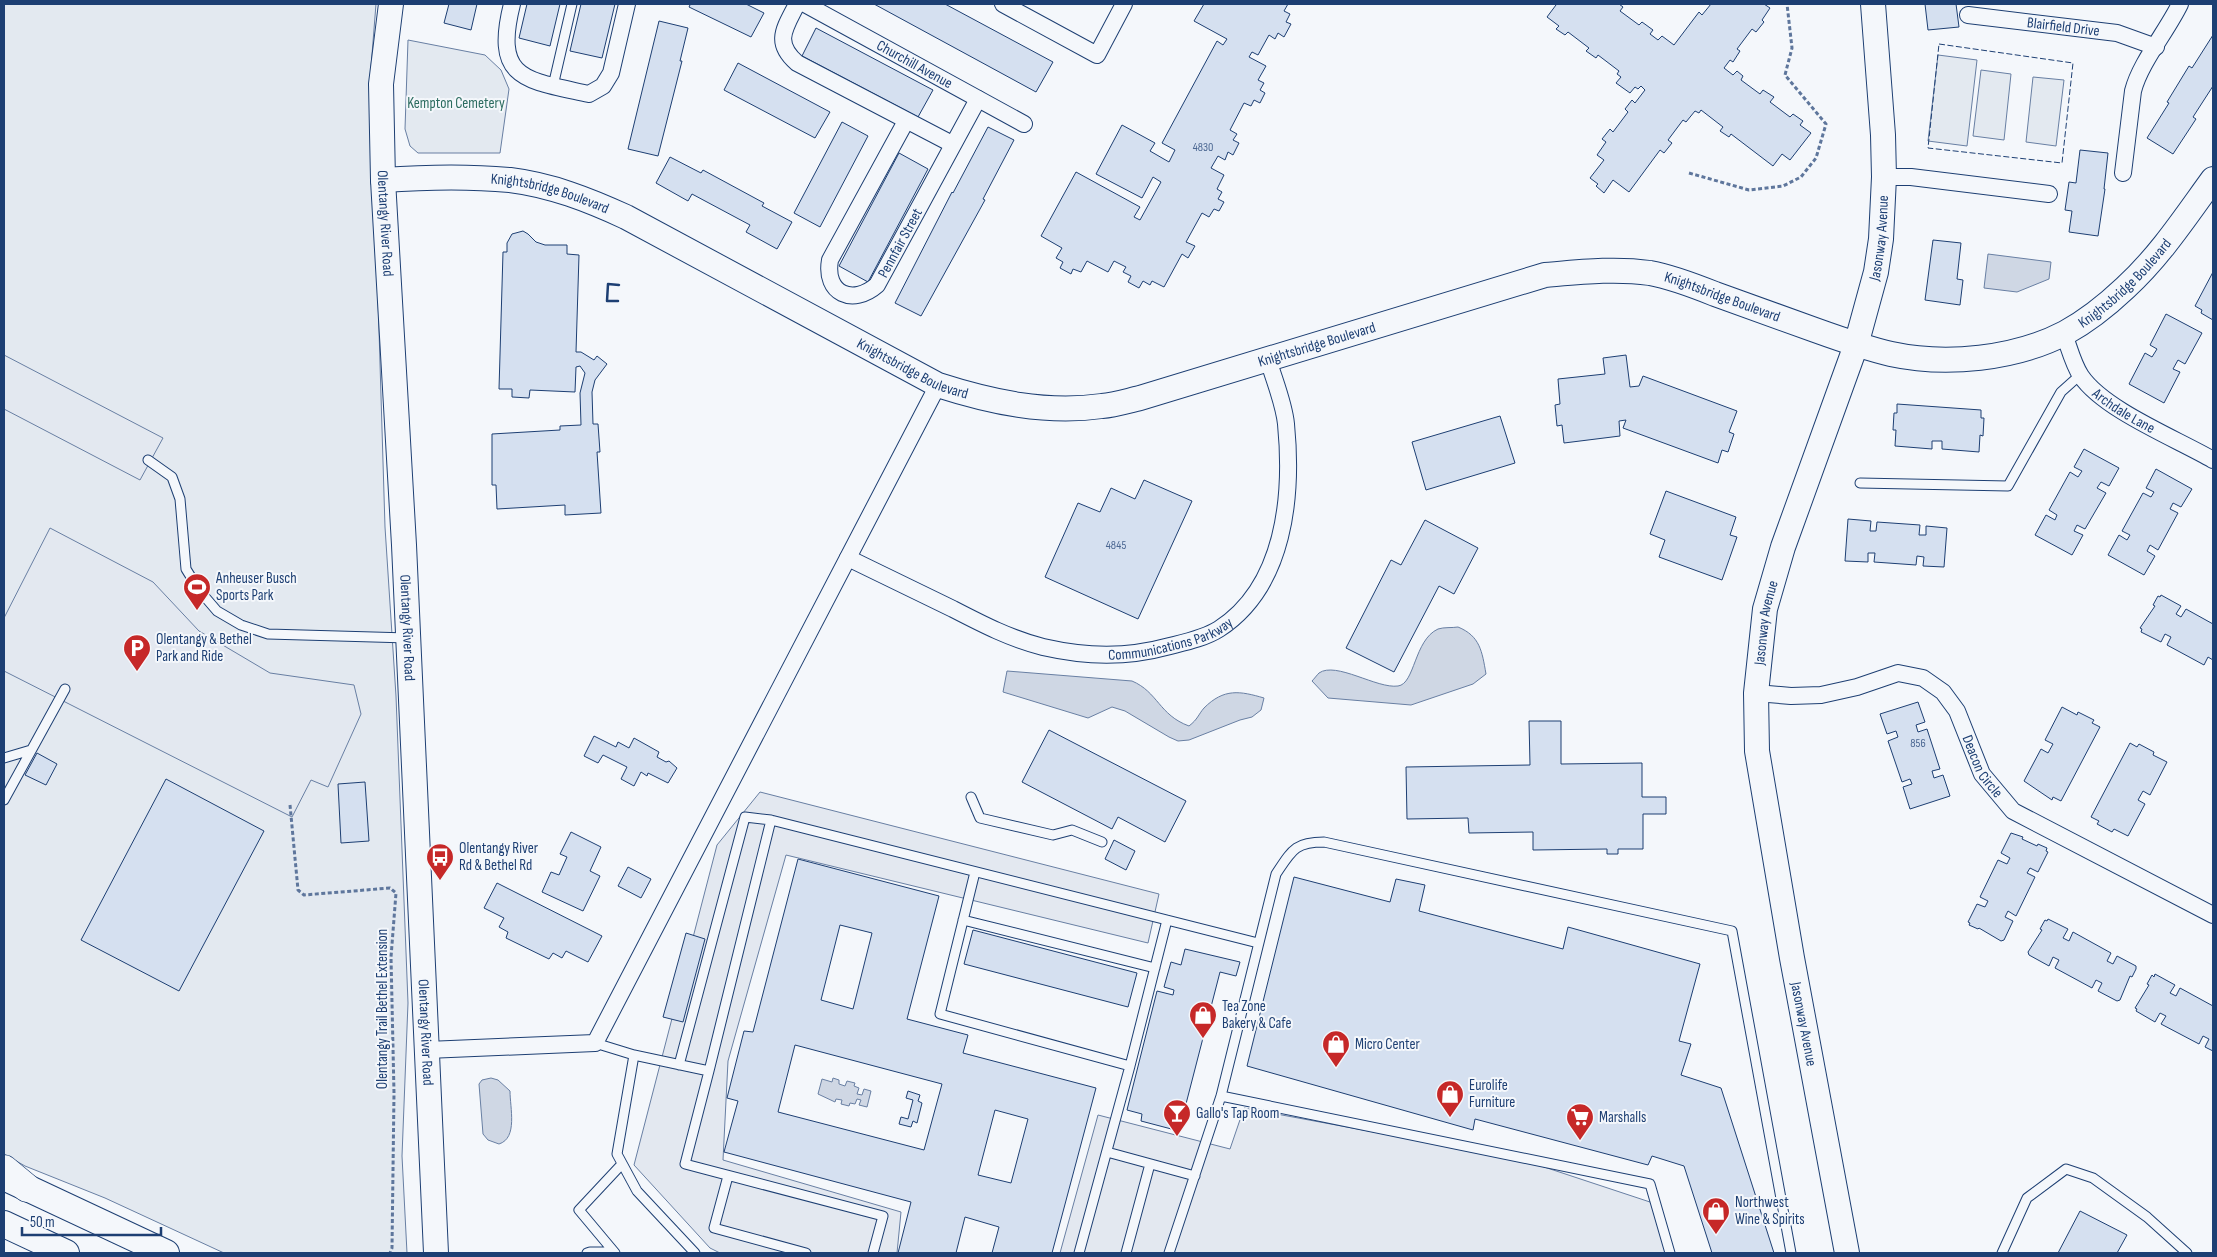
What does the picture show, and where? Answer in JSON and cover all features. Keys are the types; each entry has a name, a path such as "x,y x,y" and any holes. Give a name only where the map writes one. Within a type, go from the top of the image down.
{"highway":[{"path":"4,1169 16,1183"}],"main road":[{"path":"16,1183 166,1253"},
{"path":"4,1224 66,1253"}],"street":[{"name":"Olentangy River Road","path":"390,4 381,84 383,180 409,638 436,1253"},
{"path":"512,4 506,29 506,45 510,61 516,70 526,77 553,86 589,94 602,86 611,73 627,4"},
{"path":"797,4 786,25 782,39 786,53 797,63 952,144"},
{"name":"Churchill Avenue","path":"805,4 1024,124"},
{"path":"1003,4 1097,55 1124,4"},
{"name":"Jasonway Avenue","path":"1847,1253 1792,958 1760,770 1757,751 1756,693 1765,609 1783,547 1856,345 1876,272 1881,239 1884,178 1883,135 1873,4"},
{"path":"2123,172 2136,78 2180,4"},
{"name":"Blairfield Drive","path":"1968,15 2117,32 2156,47"},
{"name":"Pennfair Street","path":"906,121 830,260 828,273 832,285 841,293 854,296 867,294 877,285 978,98"},
{"path":"1884,178 1911,177 2049,194"},
{"name":"Knightsbridge Boulevard","path":"383,180 422,178 510,180 562,192 598,204 938,385 970,396 1038,408 1102,406 1140,398 1544,275 1620,271 1652,274 1688,284 1856,345 1892,354 1927,359 1956,359 2009,352 2064,334 2088,319 2127,287 2178,228 2213,179"},
{"name":"Archdale Lane","path":"2064,334 2080,375 2094,391 2112,405 2213,460"},
{"name":"Communications Parkway","path":"848,558 1004,634 1041,646 1077,654 1118,656 1153,651 1203,637 1219,629 1248,604 1266,573 1280,542 1288,500 1286,423 1268,359"},
{"path":"427,1050 595,1043 938,385"},
{"name":"Deacon Circle","path":"1756,693 1791,696 1821,695 1857,687 1898,673 1923,678 1943,692 1957,711 1982,774 2013,810 2213,915"}],"lane":[{"path":"553,86 572,4"},
{"path":"1860,483 2008,486 2061,392 2080,375"},
{"path":"148,460 172,478 180,499 186,569 199,590 217,611 241,625 268,634 409,638"},
{"path":"4,800 66,689"},
{"path":"4,758 31,750"},
{"path":"971,797 980,818 1053,836 1072,830 1102,842"},
{"path":"679,1065 745,817 771,820 1258,943"},
{"path":"771,820 685,1164 883,1216 873,1253"},
{"path":"1169,1253 1221,1096 1276,874 1290,852 1306,842 1324,842 1732,931 1791,1253"},
{"path":"974,872 940,1014 1130,1066"},
{"path":"963,920 1155,968"},
{"path":"1079,1253 1130,1066 1167,920"},
{"path":"595,1043 634,1055 709,1071"},
{"path":"634,1055 617,1154 636,1192 689,1251"},
{"path":"1221,1096 1650,1184 1670,1253"},
{"path":"1107,1152 1195,1176"},
{"path":"614,1253 579,1210 622,1164"},
{"path":"1126,1253 1150,1164"},
{"path":"2002,1253 2027,1198 2066,1169 2093,1178 2147,1217 2187,1253"},
{"path":"728,1176 714,1228 806,1253"},
{"path":"587,1253 614,1253"}],"path":[{"path":"1689,173 1749,190 1783,186 1801,177 1816,158 1826,124 1785,75 1792,48 1787,4"},
{"name":"Olentangy Trail Bethel Extension","path":"290,804 298,890 304,895 390,888 396,893 391,957 394,1093 392,1248 390,1253"}],"green space":[{"name":"Anheuser Busch Sports Park","path":"4,4 376,4 371,67 385,527 396,696 408,1003 402,1156 407,1253 224,1253 105,1198 25,1166 4,1154"},
{"name":"Kempton Cemetery","path":"408,40 485,55 501,70 509,89 500,153 418,153 410,146 405,129"},
{"path":"1938,55 1977,60 1967,146 1928,141"},
{"path":"1981,70 2011,74 2004,140 1973,136"},
{"path":"2033,77 2064,80 2056,146 2026,142"}],"shaded area":[{"path":"1988,254 2051,262 2049,279 2017,292 1984,288"},
{"path":"4,355 163,438 140,480 4,409"},
{"name":"Olentangy & Bethel Park and Ride","path":"50,528 153,582 199,631 270,673 354,685 361,714 328,787 311,780 292,817 4,671 4,618"},
{"path":"1458,627 1471,635 1479,645 1483,658 1486,674 1473,684 1411,705 1328,698 1312,681 1319,673 1326,670 1336,670 1379,684 1398,686 1408,678 1419,651 1430,635 1438,629"},
{"path":"1007,671 1132,681 1148,691 1171,716 1189,726 1204,708 1225,694 1240,693 1264,698 1261,710 1252,717 1189,740 1178,741 1125,711 1112,707 1088,718 1003,692"},
{"path":"760,792 1159,894 1148,943 786,855 728,1061 723,1160 901,1212 897,1253 720,1253 710,1248 634,1165 717,845"},
{"path":"491,1078 498,1080 510,1091 511,1129 505,1141 499,1144 488,1140 483,1134 479,1084 482,1080"},
{"path":"833,1078 839,1080 839,1084 845,1086 847,1081 855,1083 854,1086 859,1088 857,1094 862,1095 864,1089 871,1091 867,1107 859,1105 861,1100 857,1099 855,1104 850,1103 849,1106 841,1104 842,1100 836,1099 835,1102 818,1094 822,1079 832,1082"},
{"path":"1244,1108 1520,1159 1656,1204 1670,1253 1060,1253 1098,1115 1230,1149"}],"building":[{"path":"449,4 477,4 471,30 444,23"},
{"path":"527,4 560,4 550,46 519,38"},
{"path":"581,4 615,4 602,58 570,51"},
{"path":"688,4 746,4 764,13 751,37 689,7 690,5"},
{"path":"874,4 945,4 1053,62 1036,92"},
{"path":"1204,4 1288,4 1284,11 1290,14 1286,22 1291,24 1284,37 1278,33 1275,39 1269,35 1258,55 1252,52 1249,57 1266,66 1258,80 1264,83 1260,90 1265,93 1260,103 1254,100 1251,106 1244,103 1230,130 1237,134 1233,140 1239,143 1233,155 1228,152 1225,160 1218,156 1211,168 1224,175 1217,189 1222,192 1218,199 1224,202 1219,211 1214,209 1209,217 1202,213 1186,242 1195,246 1188,258 1182,254 1164,287 1152,281 1150,285 1143,281 1139,288 1128,282 1131,276 1123,272 1126,267 1114,261 1108,272 1087,261 1081,272 1073,269 1071,274 1060,268 1063,262 1056,258 1062,248 1041,236 1076,172 1140,207 1134,217 1140,220 1161,182 1153,177 1142,198 1096,174 1122,125 1155,143 1150,151 1169,162 1175,150 1162,143 1217,41 1223,45 1227,39 1194,21"},
{"path":"1554,4 1619,4 1623,7 1620,11 1639,25 1642,22 1653,30 1650,34 1658,40 1662,36 1674,45 1699,12 1702,15 1711,4 1764,4 1770,8 1762,20 1764,22 1756,32 1752,29 1737,49 1740,51 1733,62 1730,60 1724,68 1733,75 1737,71 1743,76 1741,80 1760,94 1763,90 1774,97 1770,102 1790,117 1793,114 1803,121 1800,125 1811,133 1790,160 1782,154 1773,166 1731,134 1729,137 1720,131 1723,127 1701,110 1699,113 1695,111 1686,122 1683,120 1668,140 1672,143 1664,153 1660,150 1629,192 1613,180 1604,193 1596,186 1598,184 1590,178 1604,160 1597,155 1606,142 1602,139 1610,129 1613,132 1628,112 1625,109 1632,100 1635,103 1645,90 1641,86 1638,89 1635,87 1630,93 1616,83 1621,77 1617,74 1619,71 1598,55 1596,58 1586,51 1589,48 1568,32 1565,35 1556,29 1559,26 1547,17 1556,5"},
{"path":"1925,4 1956,4 1959,27 1928,30"},
{"path":"659,21 688,28 680,61 682,61 658,156 628,149"},
{"path":"816,28 933,90 918,117 802,56"},
{"path":"2213,35 2213,86 2193,117 2196,119 2173,154 2147,138 2189,66 2192,68"},
{"path":"738,63 830,112 815,138 724,90"},
{"path":"842,122 868,136 820,227 794,213"},
{"path":"988,127 1014,140 983,199 985,200 921,316 895,303"},
{"path":"2080,150 2108,153 2098,236 2069,232 2072,211 2065,210 2069,182 2076,183"},
{"path":"899,153 928,169 868,282 839,266"},
{"path":"670,157 701,173 703,170 764,203 762,206 792,222 777,249 746,232 750,225 692,194 688,201 656,183"},
{"path":"523,231 536,242 545,245 567,245 567,254 579,255 576,352 581,352 594,360 597,356 607,364 595,380 592,392 593,424 598,424 600,452 597,452 601,513 565,515 565,505 497,509 496,485 492,485 492,434 560,430 560,426 581,425 580,393 585,373 580,366 576,367 575,392 530,390 529,398 512,397 512,389 499,389 503,252 507,252 507,243 512,234"},
{"path":"1933,240 1961,243 1957,279 1963,280 1960,305 1925,300"},
{"path":"2213,272 2213,320 2201,313 2202,310 2195,306"},
{"path":"2166,314 2202,333 2185,364 2178,360 2173,369 2180,372 2164,403 2129,384 2145,353 2152,357 2157,349 2150,345"},
{"path":"1626,355 1630,387 1639,386 1643,376 1737,411 1729,432 1734,434 1728,452 1722,450 1718,463 1623,428 1626,420 1619,421 1620,436 1564,443 1562,425 1557,426 1555,405 1560,404 1558,379 1605,374 1603,358"},
{"path":"1897,404 1981,410 1981,418 1984,418 1983,436 1980,435 1979,452 1942,449 1942,441 1932,441 1932,449 1895,446 1896,430 1893,430 1894,413 1897,413"},
{"path":"1500,416 1515,463 1426,490 1412,442"},
{"path":"2084,449 2119,468 2109,486 2101,482 2097,488 2106,493 2085,529 2077,525 2074,531 2083,535 2072,555 2035,535 2046,515 2055,520 2057,515 2049,510 2070,472 2078,477 2082,471 2074,467"},
{"path":"2156,469 2192,489 2181,507 2173,503 2170,509 2178,513 2158,550 2150,545 2147,551 2155,556 2144,575 2108,555 2119,535 2127,540 2130,535 2122,531 2143,493 2151,497 2154,492 2146,488"},
{"path":"1144,480 1192,501 1138,619 1045,577 1078,503 1100,512 1111,488 1135,499"},
{"path":"1666,491 1736,517 1730,535 1737,537 1722,580 1659,557 1665,540 1650,534"},
{"path":"1848,519 1871,521 1870,531 1876,531 1877,522 1920,525 1919,535 1926,535 1926,526 1947,528 1944,567 1923,566 1924,557 1917,556 1916,565 1874,562 1875,553 1868,553 1868,562 1845,561"},
{"path":"1425,520 1478,548 1454,594 1439,586 1394,672 1346,648 1391,560 1401,565"},
{"path":"2161,595 2181,606 2176,614 2181,617 2186,609 2213,624 2213,660 2208,657 2204,665 2167,645 2171,637 2165,634 2161,642 2141,632 2142,629 2140,628 2155,606 2153,605 2158,596 2160,597"},
{"path":"1918,702 1925,722 1916,725 1918,732 1927,729 1940,769 1932,771 1934,778 1943,775 1950,796 1910,809 1903,787 1912,784 1910,779 1902,782 1888,741 1898,737 1896,731 1887,734 1880,714"},
{"path":"2062,707 2077,715 2078,712 2094,720 2092,723 2100,727 2061,801 2053,797 2052,800 2024,781 2041,749 2048,753 2053,744 2045,740"},
{"path":"1529,721 1561,721 1561,764 1642,763 1642,797 1666,797 1666,814 1643,814 1643,849 1618,849 1618,854 1607,854 1607,849 1533,850 1533,832 1469,833 1468,818 1407,819 1406,767 1530,765"},
{"path":"1049,730 1186,801 1165,842 1118,817 1112,829 1022,782"},
{"path":"594,736 616,747 618,742 629,748 634,738 659,752 657,757 666,762 669,761 677,768 668,783 648,773 647,776 641,772 634,786 621,779 627,767 603,755 598,763 584,756"},
{"path":"2130,743 2137,747 2139,744 2154,752 2153,755 2167,762 2150,795 2143,791 2138,800 2145,804 2128,836 2114,829 2112,832 2097,824 2099,821 2091,817"},
{"path":"37,753 57,764 46,785 25,775"},
{"path":"166,779 264,831 179,991 81,940"},
{"path":"365,782 369,841 341,843 338,784"},
{"path":"571,832 601,847 590,871 600,876 583,911 542,892 551,872 559,875 567,857 560,854"},
{"path":"2011,833 2023,837 2022,839 2037,846 2038,844 2047,848 2046,851 2048,852 2038,872 2030,868 2027,873 2035,877 2016,916 2008,911 2005,917 2013,921 2004,940 2001,941 1979,928 1969,925 1970,923 1968,922 1977,904 1985,907 1988,901 1980,897 1998,860 2007,864 2010,858 2001,853"},
{"path":"1114,840 1135,851 1126,870 1105,859"},
{"path":"798,859 939,896 907,1019 968,1035 963,1053 1096,1088 1052,1253 992,1253 999,1227 965,1217 956,1253 898,1253 911,1202 724,1152 738,1101 727,1098 744,1031 753,1032","holes":["840,925 872,933 853,1009 821,1000","795,1045 942,1084 924,1150 778,1112","995,1110 1028,1119 1011,1183 978,1175"]},
{"path":"628,867 651,879 641,898 618,886"},
{"path":"1294,877 1390,902 1396,879 1425,885 1419,911 1563,949 1568,927 1700,964 1679,1041 1691,1044 1681,1075 1721,1088 1774,1253 1712,1253 1684,1166 1652,1156 1648,1165 1475,1119 1473,1130 1247,1066"},
{"path":"497,883 602,936 588,962 566,951 562,958 553,953 549,959 506,938 508,932 499,927 504,918 484,908"},
{"path":"2048,919 2068,929 2063,938 2069,941 2073,932 2111,953 2107,961 2113,964 2117,956 2136,966 2120,1000 2117,1001 2098,991 2102,983 2096,980 2092,988 2055,968 2059,960 2053,957 2049,966 2029,955 2028,952 2042,930 2040,929 2045,920 2047,921"},
{"path":"973,930 1137,973 1128,1007 964,964"},
{"path":"686,933 705,939 683,1022 663,1017"},
{"path":"1185,949 1240,962 1236,976 1220,972 1179,1131 1141,1121 1142,1114 1127,1110 1157,991 1173,995 1174,990 1164,987 1171,962 1181,965"},
{"path":"2155,974 2175,985 2170,993 2176,996 2180,988 2213,1006 2213,1051 2205,1047 2209,1039 2203,1036 2199,1044 2161,1024 2166,1016 2160,1013 2155,1022 2136,1011 2137,1009 2135,1008 2149,985 2147,984 2152,975 2154,977"},
{"path":"908,1091 920,1095 918,1101 922,1103 917,1123 913,1121 911,1127 899,1124 901,1117 908,1119 913,1100 906,1098"},
{"path":"2080,1211 2127,1235 2117,1253 2058,1253"}],"fence":[{"path":"1939,44 2073,63 2062,163 1928,148 1939,44"}],"wall":[{"path":"618,301 607,301 608,284 619,285"}],"place":[{"name":"Anheuser Busch Sports Park","path":"197,611"},
{"name":"Olentangy & Bethel Park and Ride","path":"137,672"},
{"name":"Olentangy River Rd & Bethel Rd","path":"440,881"},
{"name":"Tea Zone Bakery & Cafe","path":"1203,1039"},
{"name":"Micro Center","path":"1336,1068"},
{"name":"Eurolife Furniture","path":"1450,1118"},
{"name":"Gallo's Tap Room","path":"1177,1137"},
{"name":"Marshalls","path":"1580,1141"},
{"name":"Northwest Wine & Spirits","path":"1716,1235"}]}
